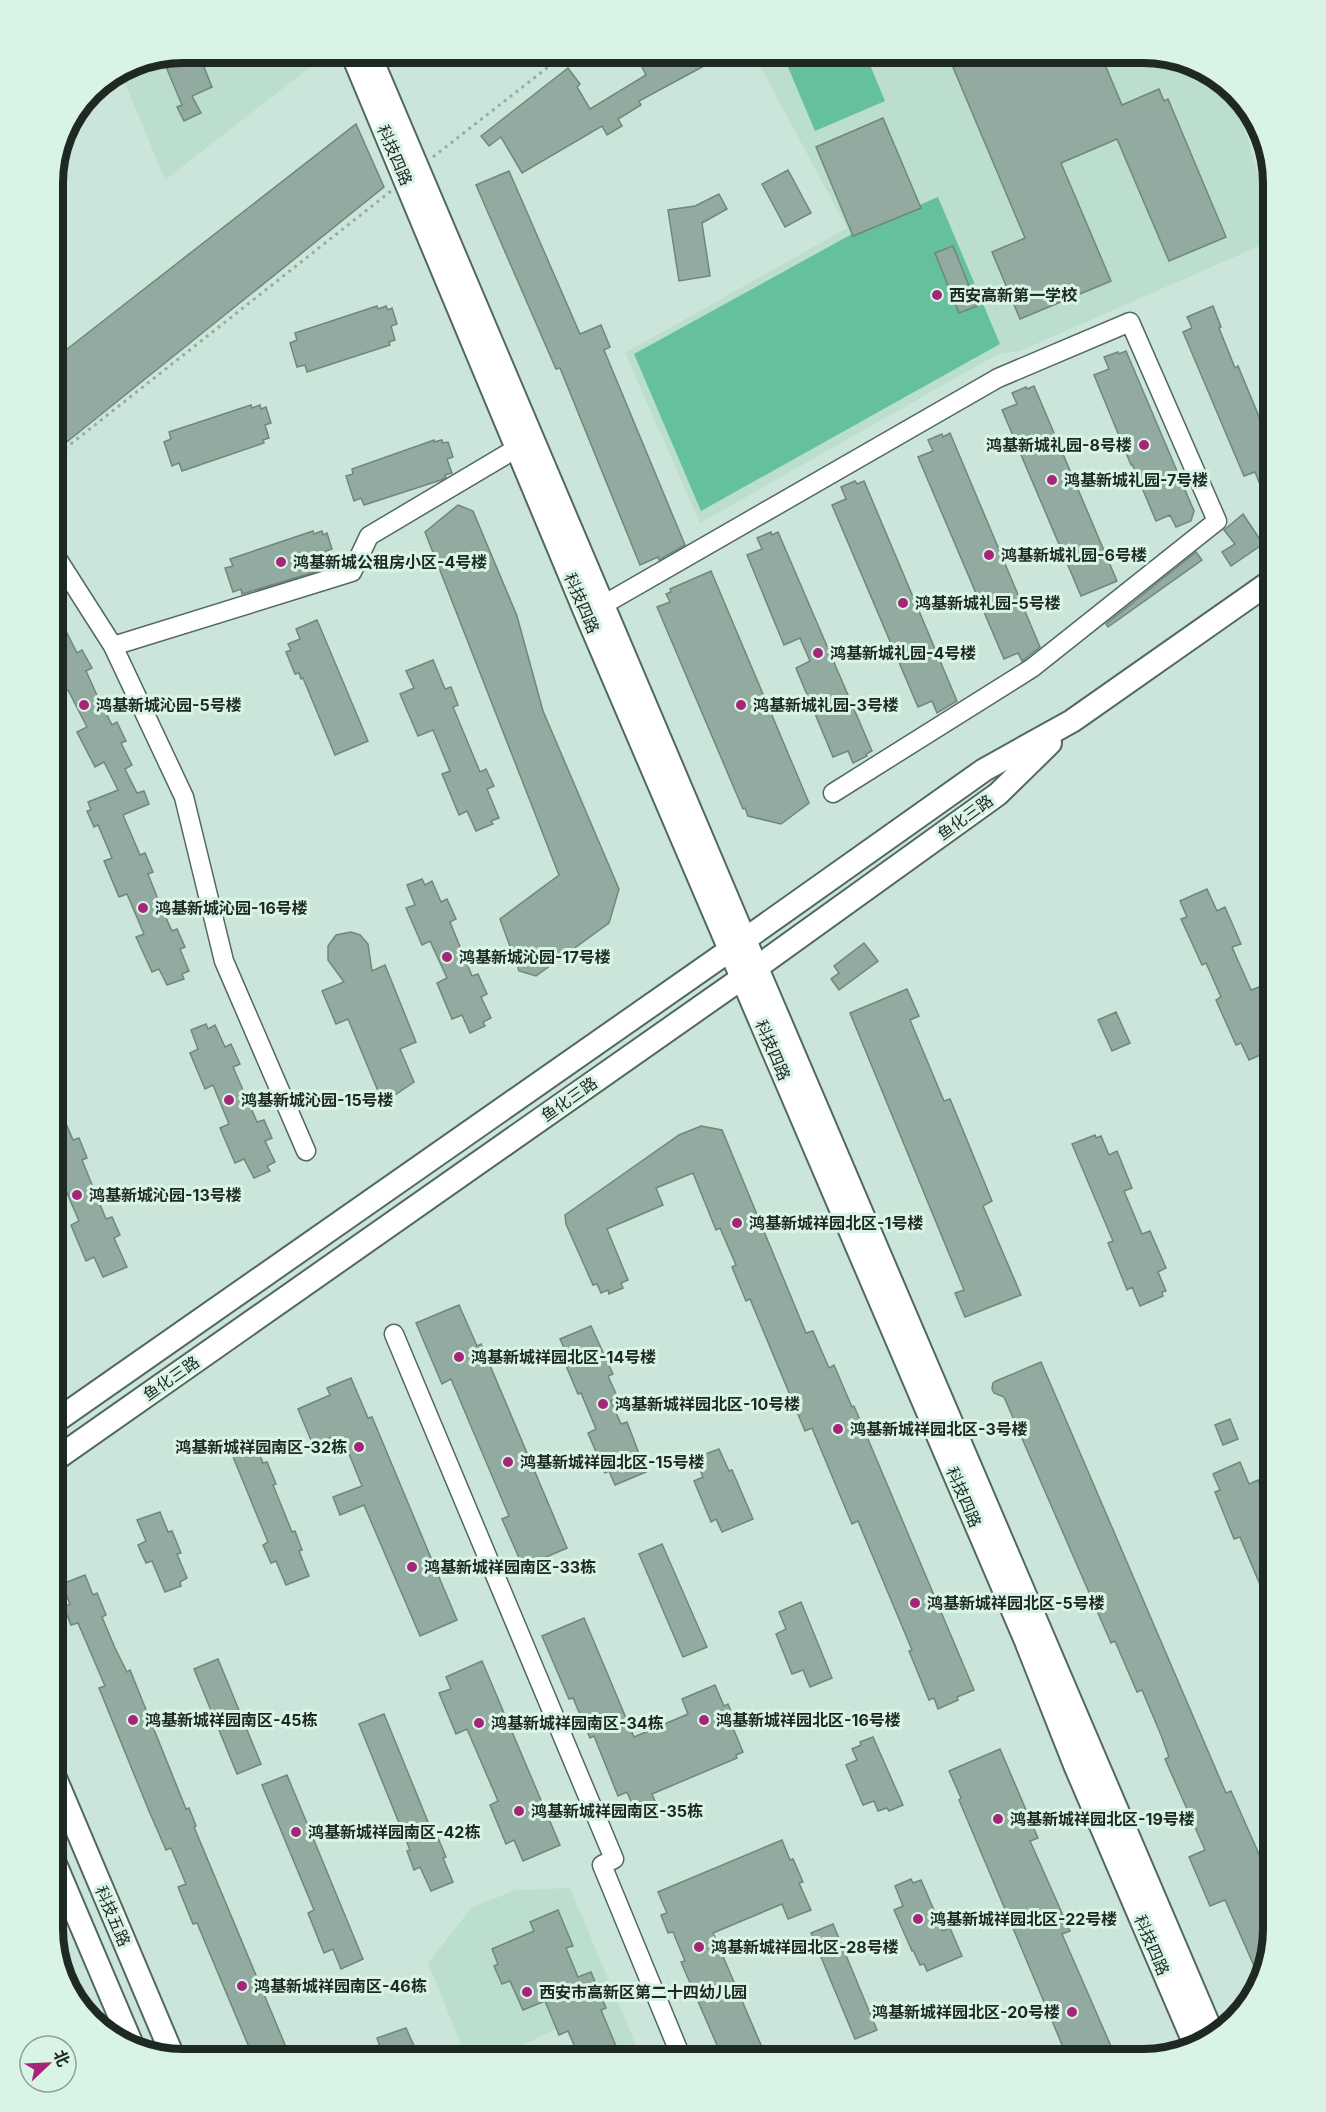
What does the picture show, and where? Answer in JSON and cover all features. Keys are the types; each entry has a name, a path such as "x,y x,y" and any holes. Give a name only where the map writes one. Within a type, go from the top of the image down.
{"street":[{"name":"科技四路","path":"357,63 412,174 603,605 738,945"},
{"name":"科技四路","path":"373,63 412,174 517,448 587,616 750,972 1210,2029"},
{"path":"603,605 998,378 1130,322 1217,521 1032,668 833,793"},
{"path":"113,646 352,572 369,536 517,448"},
{"path":"63,568 113,646 184,797 224,961 306,1151"},
{"name":"鱼化三路","path":"63,1416 984,771 1072,721 1263,588"},
{"name":"鱼化三路","path":"63,1453 750,972 998,794 1072,721"},
{"name":"科技四路","path":"750,972 1075,1765 1192,2039"},
{"path":"394,1334 614,1859 602,1865 678,2049"},
{"name":"科技五路","path":"63,1799 169,2048"},
{"name":"科技五路","path":"63,1885 128,2036"}],"path":[{"path":"63,450 553,63"}],"shaded area":[{"path":"175,63 316,63 165,180 123,79 144,69"},
{"name":"西安高新第一学校","path":"758,63 1151,63 1182,69 1210,83 1240,112 1263,190 1263,244 1020,351 998,354 700,523 625,353 847,228"},
{"name":"西安市高新区第二十四幼儿园","path":"570,1888 636,2045 626,2049 586,2049 573,2021 513,2049 463,2049 428,1963 472,1907 516,1890"}],"green space":[{"path":"786,63 869,63 885,101 815,131"},
{"path":"938,197 1000,344 701,511 634,354 852,234"}],"building":[{"path":"202,63 212,87 192,96 201,113 184,121 177,107 182,105 165,64"},
{"path":"640,63 709,63 639,101 641,105 618,119 622,126 607,135 602,126 522,173 501,137 489,146 481,136 568,68 580,84 577,87 590,109 646,75"},
{"path":"951,63 1104,63 1122,105 1159,89 1164,101 1168,99 1226,237 1169,261 1117,139 1061,163 1111,281 1020,319 992,252 1025,238"},
{"path":"883,118 921,208 853,236 816,147"},
{"path":"356,124 384,187 63,445 63,352"},
{"path":"788,170 811,213 785,227 762,184"},
{"path":"509,171 580,334 601,325 610,347 604,350 685,545 659,560 658,557 640,565 560,368 556,369 476,185"},
{"path":"719,194 727,209 702,223 710,276 679,281 668,210 695,206"},
{"path":"953,246 977,306 959,313 935,253"},
{"path":"377,306 378,309 386,306 388,310 392,308 397,324 391,326 395,340 389,342 390,345 307,372 305,365 297,367 290,343 297,340 295,333"},
{"path":"1213,306 1235,368 1238,366 1263,426 1263,480 1259,482 1255,472 1244,476 1183,332 1192,328 1187,317"},
{"name":"鸿基新城礼园-8号楼","path":"1126,351 1194,511 1191,521 1176,527 1170,515 1156,521 1094,375 1109,369 1104,357"},
{"name":"鸿基新城礼园-7号楼","path":"1034,386 1117,581 1081,596 1002,410 1017,404 1012,393"},
{"path":"251,405 252,408 260,405 261,409 266,407 271,423 265,425 269,438 263,440 264,443 182,471 179,463 172,466 164,442 171,439 169,432"},
{"name":"鸿基新城礼园-6号楼","path":"950,433 1040,647 1022,661 1018,653 1004,659 918,457 933,451 928,440"},
{"path":"434,440 434,442 442,440 443,443 448,442 453,457 447,459 452,473 445,475 446,477 441,480 364,505 361,498 354,501 346,476 353,474 352,469"},
{"name":"鸿基新城礼园-5号楼","path":"855,481 857,484 864,481 957,701 937,713 932,701 918,707 832,505 846,499 841,487"},
{"path":"458,505 473,511 517,616 543,711 619,889 609,923 536,976 519,971 500,919 559,875 425,532"},
{"path":"1243,514 1263,544 1231,566 1222,552 1235,544 1224,530"},
{"name":"鸿基新城公租房小区-4号楼","path":"313,531 314,534 322,531 323,535 327,533 332,549 326,551 331,564 325,569 242,594 241,589 233,592 225,568 233,566 230,559"},
{"name":"鸿基新城礼园-4号楼","path":"771,532 772,535 778,532 872,751 853,763 848,751 833,757 796,668 810,661 800,638 784,645 747,555 762,549 757,538"},
{"path":"1196,552 1202,560 1108,627 1106,624"},
{"name":"鸿基新城礼园-3号楼","path":"711,571 809,803 781,824 748,816 745,808 743,809 657,607 670,602 666,594 671,592 670,589"},
{"path":"317,620 368,741 335,755 303,678 301,679 299,673 295,674 286,652 291,650 288,644 300,639 296,629"},
{"path":"66,631 77,653 82,650 92,668 86,671 96,693 112,725 117,722 126,741 121,743 132,765 125,769 137,793 144,791 149,804 123,815 140,855 145,853 153,872 148,874 172,931 177,929 185,947 180,949 189,971 182,974 184,979 167,985 159,969 152,972 136,937 144,934 127,894 119,897 104,861 112,858 98,825 94,827 87,811 91,810 88,802 118,790 104,762 95,767 77,732 87,727 68,690 63,692 63,633"},
{"path":"433,660 445,689 451,687 458,705 453,707 480,772 486,769 494,786 487,789 499,818 491,821 493,824 476,831 467,811 459,815 442,774 450,771 433,730 418,736 400,694 414,688 406,671"},
{"name":"鸿基新城沁园-17号楼","path":"422,879 425,885 432,881 441,902 447,899 456,919 450,922 472,976 478,974 487,994 481,997 491,1018 483,1022 485,1026 470,1033 462,1015 452,1019 437,983 447,978 430,941 422,945 406,908 415,905 407,885"},
{"path":"1207,889 1217,911 1225,907 1241,944 1232,947 1251,990 1259,987 1263,996 1263,1054 1249,1060 1241,1043 1236,1045 1216,1000 1221,997 1206,963 1202,965 1181,919 1187,917 1180,901"},
{"path":"351,932 360,935 368,944 372,971 385,965 416,1042 400,1049 414,1082 383,1103 348,1019 336,1024 322,991 344,982 328,960 328,946 336,935"},
{"path":"864,943 878,961 839,990 831,979 839,973 834,966"},
{"path":"907,989 919,1016 910,1020 944,1101 950,1099 992,1201 983,1206 1021,1295 965,1317 955,1293 964,1290 850,1013"},
{"path":"1116,1012 1130,1043 1112,1051 1098,1020"},
{"name":"鸿基新城沁园-15号楼","path":"206,1024 208,1029 215,1025 225,1047 231,1044 240,1064 233,1067 257,1122 264,1120 272,1138 265,1141 275,1162 267,1166 270,1171 254,1178 244,1159 235,1163 220,1128 229,1124 213,1085 205,1089 190,1053 198,1049 191,1030"},
{"name":"鸿基新城沁园-13号楼","path":"63,1116 73,1140 79,1138 87,1158 82,1160 106,1219 112,1217 120,1235 114,1238 127,1267 103,1277 94,1257 86,1261 71,1225 79,1221 63,1184"},
{"path":"701,1126 722,1130 806,1333 813,1331 829,1368 834,1365 852,1407 854,1406 974,1690 938,1709 934,1698 929,1700 909,1651 912,1650 858,1521 852,1524 812,1428 805,1431 750,1299 746,1301 732,1267 736,1265 720,1228 716,1230 693,1173 656,1188 663,1205 607,1229 628,1280 621,1283 623,1288 609,1294 608,1290 601,1293 597,1284 593,1285 566,1224 565,1215 679,1135"},
{"path":"1095,1135 1096,1138 1101,1136 1109,1155 1117,1151 1132,1188 1124,1191 1142,1234 1150,1231 1166,1268 1158,1272 1166,1291 1162,1292 1163,1296 1140,1306 1132,1287 1127,1290 1108,1243 1113,1241 1072,1144"},
{"name":"鸿基新城祥园北区-15号楼","path":"459,1305 477,1346 481,1344 567,1548 523,1567 502,1519 509,1516 451,1379 442,1384 416,1323"},
{"name":"鸿基新城祥园北区-10号楼","path":"591,1326 613,1374 608,1376 618,1398 611,1401 621,1424 627,1422 646,1472 615,1485 609,1471 605,1473 588,1433 596,1429 561,1354 566,1352 560,1339"},
{"path":"1041,1362 1226,1793 1231,1791 1263,1863 1262,1945 1256,1970 1225,1900 1210,1906 1189,1857 1205,1850 1165,1759 1169,1757 1161,1735 1142,1690 1137,1692 1115,1641 1111,1643 1004,1397 994,1393 992,1389 996,1381"},
{"path":"351,1378 368,1418 372,1417 457,1620 420,1636 364,1505 340,1515 333,1497 362,1486 347,1449 340,1452 334,1436 313,1445 298,1409 330,1395 327,1388"},
{"path":"1230,1419 1238,1439 1223,1445 1215,1425"},
{"path":"255,1443 263,1463 267,1462 276,1484 273,1485 292,1532 295,1531 302,1550 299,1551 309,1576 286,1585 276,1561 271,1563 263,1545 268,1542 231,1452"},
{"path":"719,1449 729,1471 732,1470 753,1519 722,1532 716,1519 711,1522 694,1481 703,1477 695,1458"},
{"path":"1240,1462 1249,1484 1258,1480 1263,1492 1263,1592 1240,1537 1234,1539 1215,1492 1220,1490 1213,1474"},
{"path":"160,1512 168,1532 172,1531 181,1553 177,1554 187,1578 180,1582 181,1586 165,1592 152,1561 146,1563 138,1545 146,1541 137,1520"},
{"path":"662,1544 707,1647 683,1657 639,1554"},
{"path":"85,1575 93,1595 97,1593 106,1615 102,1617 127,1672 130,1670 286,2047 250,2049 197,1923 193,1924 178,1887 186,1884 171,1848 166,1850 149,1811 99,1688 105,1686 78,1623 71,1625 64,1607 70,1604 63,1584"},
{"path":"801,1602 832,1678 810,1687 803,1670 792,1674 776,1634 786,1629 779,1612"},
{"name":"鸿基新城祥园北区-16号楼","path":"584,1618 634,1737 688,1714 682,1699 715,1685 724,1706 728,1704 737,1726 733,1728 743,1752 736,1755 737,1758 652,1794 655,1801 649,1803 651,1807 636,1813 627,1792 618,1796 594,1736 590,1738 573,1698 569,1699 542,1636"},
{"path":"218,1659 261,1764 237,1774 194,1669"},
{"path":"482,1661 560,1845 523,1861 514,1840 506,1844 490,1805 498,1801 467,1729 456,1734 439,1693 451,1689 446,1677"},
{"path":"384,1714 435,1839 438,1838 446,1857 443,1858 453,1882 431,1891 420,1867 414,1870 407,1851 410,1850 359,1724"},
{"path":"873,1737 903,1805 889,1811 887,1808 878,1811 874,1801 863,1805 846,1765 857,1760 852,1749 861,1745 860,1742"},
{"path":"1000,1749 1038,1838 1030,1841 1070,1931 1062,1934 1112,2049 1067,2049 1066,2046 1063,2047 959,1800 961,1798 949,1771"},
{"name":"鸿基新城祥园南区-42栋","path":"287,1775 363,1959 341,1969 333,1949 324,1953 308,1913 314,1910 262,1785"},
{"name":"鸿基新城祥园北区-28号楼","path":"782,1840 803,1882 799,1883 811,1910 788,1919 782,1904 713,1933 763,2049 719,2049 681,1962 685,1961 673,1932 668,1933 661,1915 667,1913 658,1892"},
{"name":"鸿基新城祥园北区-22号楼","path":"911,1879 913,1883 921,1880 943,1931 950,1928 962,1956 927,1971 924,1964 920,1965 912,1951 894,1910 903,1906 895,1886"},
{"path":"558,1910 573,1946 566,1948 578,1977 591,1972 606,2008 601,2010 616,2046 609,2049 576,2049 568,2031 559,2035 545,2001 523,2010 510,1981 502,1984 494,1966 498,1964 492,1949 534,1931 530,1922"},
{"path":"833,1924 877,2030 855,2039 811,1933"},
{"path":"406,2028 415,2049 376,2049 380,2047 377,2038"}],"place":[{"name":"西安高新第一学校","path":"937,295"},
{"name":"鸿基新城礼园-8号楼","path":"1144,445"},
{"name":"鸿基新城礼园-7号楼","path":"1052,480"},
{"name":"鸿基新城礼园-6号楼","path":"989,555"},
{"name":"鸿基新城公租房小区-4号楼","path":"281,562"},
{"name":"鸿基新城礼园-5号楼","path":"903,603"},
{"name":"鸿基新城礼园-4号楼","path":"818,653"},
{"name":"鸿基新城沁园-5号楼","path":"84,705"},
{"name":"鸿基新城礼园-3号楼","path":"741,705"},
{"name":"鸿基新城沁园-16号楼","path":"143,908"},
{"name":"鸿基新城沁园-17号楼","path":"447,957"},
{"name":"鸿基新城沁园-15号楼","path":"229,1100"},
{"name":"鸿基新城沁园-13号楼","path":"77,1195"},
{"name":"鸿基新城祥园北区-1号楼","path":"737,1223"},
{"name":"鸿基新城祥园北区-14号楼","path":"459,1357"},
{"name":"鸿基新城祥园北区-10号楼","path":"603,1404"},
{"name":"鸿基新城祥园北区-3号楼","path":"838,1429"},
{"name":"鸿基新城祥园南区-32栋","path":"359,1447"},
{"name":"鸿基新城祥园北区-15号楼","path":"508,1462"},
{"name":"鸿基新城祥园南区-33栋","path":"412,1567"},
{"name":"鸿基新城祥园北区-5号楼","path":"915,1603"},
{"name":"鸿基新城祥园南区-45栋","path":"133,1720"},
{"name":"鸿基新城祥园北区-16号楼","path":"704,1720"},
{"name":"鸿基新城祥园南区-34栋","path":"479,1723"},
{"name":"鸿基新城祥园南区-35栋","path":"519,1811"},
{"name":"鸿基新城祥园北区-19号楼","path":"998,1819"},
{"name":"鸿基新城祥园南区-42栋","path":"296,1832"},
{"name":"鸿基新城祥园北区-22号楼","path":"918,1919"},
{"name":"鸿基新城祥园北区-28号楼","path":"699,1947"},
{"name":"鸿基新城祥园南区-46栋","path":"242,1986"},
{"name":"西安市高新区第二十四幼儿园","path":"527,1992"},
{"name":"鸿基新城祥园北区-20号楼","path":"1072,2012"}]}
